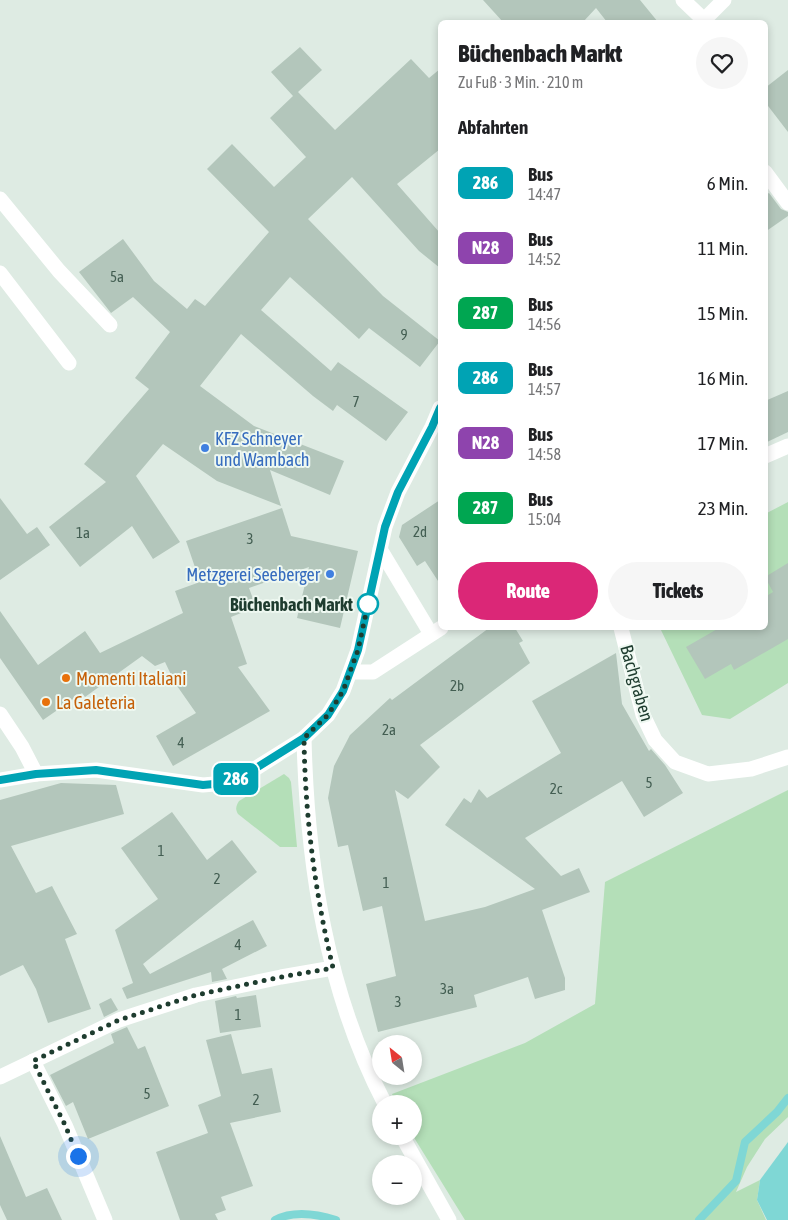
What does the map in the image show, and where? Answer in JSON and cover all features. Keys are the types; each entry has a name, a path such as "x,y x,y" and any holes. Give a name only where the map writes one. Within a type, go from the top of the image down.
{"street":[{"path":"683,0 702,20"},
{"path":"704,20 724,0"},
{"path":"768,176 788,203"},
{"path":"0,199 59,271 110,325"},
{"path":"0,273 69,362"},
{"path":"0,780 36,774 96,770 203,785 225,783 245,775 304,738 328,715 343,691 351,672 358,650 385,527 398,492 438,413"},
{"path":"768,455 788,446"},
{"path":"351,672 373,672 436,631 380,549"},
{"name":"Bachgraben","path":"622,630 644,715 655,740 675,762 708,774 752,769 788,756"},
{"path":"0,714 22,747 36,774"},
{"path":"304,738 312,860 321,918 333,968 349,1020 381,1095"},
{"path":"0,1077 119,1020 196,995 333,968"},
{"path":"33,1061 65,1125 105,1220"},
{"path":"407,1145 449,1220"}],"green space":[{"path":"788,502 788,683 730,719 702,715 661,630 768,630 768,512"},
{"path":"284,774 291,782 297,847 280,847 236,811 239,801"},
{"path":"788,790 788,1117 765,1139 747,1167 736,1192 760,1180 757,1200 766,1220 465,1220 419,1145 422,1145 422,1095 392,1095 525,1043 595,1004 605,882"}],"water":[{"path":"788,1142 788,1220 767,1220 757,1200 760,1180"}],"building":[{"path":"483,0 640,0 656,20 605,20 596,8 585,20 501,20"},
{"path":"300,47 322,70 298,92 335,130 411,59 429,78 438,71 438,151 397,184 438,231 438,266 419,251 352,177 308,219 383,296 438,339 438,344 420,367 369,328 359,339 290,277 261,310 331,371 338,362 408,412 386,441 337,405 333,411 241,334 200,386 254,426 344,461 330,495 270,470 281,506 217,481 163,444 136,476 180,542 153,559 132,526 80,567 49,527 106,482 84,464 149,389 135,378 170,332 133,297 111,313 79,272 123,239 154,281 187,309 195,299 205,306 269,232 207,169 232,144 274,187 306,157 270,118 293,96 271,72"},
{"path":"788,70 788,132 768,106 768,86"},
{"path":"768,194 781,209 788,212 788,216 768,230"},
{"path":"788,391 788,432 768,442 768,400"},
{"path":"0,498 27,534 37,527 50,545 0,580"},
{"path":"438,501 438,581 425,561 417,566 399,537 402,525"},
{"path":"282,508 291,536 358,551 340,628 297,618 309,567 249,588 256,607 231,617 247,664 238,667 270,711 173,766 156,736 196,713 175,683 165,662 155,666 142,656 85,697 82,693 43,720 0,658 0,611 38,665 85,631 100,653 183,613 175,591 200,582 186,541"},
{"path":"788,563 788,639 734,670 731,664 705,679 686,647 716,630 768,630 768,595 773,592 768,583 768,575"},
{"path":"486,630 516,630 523,641 519,643 530,663 420,745 440,767 408,799 395,790 425,921 485,907 535,889 445,825 464,798 471,803 479,789 487,798 561,753 532,701 616,653 622,704 649,751 651,749 665,765 683,793 644,817 622,781 525,838 561,876 579,868 590,892 542,910 565,978 565,990 535,999 528,977 474,995 477,1007 378,1032 366,984 396,976 382,906 363,911 348,845 338,847 328,798 334,766 350,735 390,698 392,700"},
{"path":"61,783 116,785 124,814 11,846 36,893 52,886 77,934 65,939 91,1009 48,1023 36,989 23,965 0,976 0,800"},
{"path":"172,812 207,860 232,840 257,872 143,964 150,974 253,920 267,946 222,969 227,979 212,982 211,972 127,999 122,988 133,983 115,930 158,899 121,848"},
{"path":"256,995 261,1027 220,1033 215,1001 236,996 237,998"},
{"path":"111,998 118,1010 104,1017 99,1004"},
{"path":"127,1027 138,1049 145,1046 169,1106 88,1139 73,1102 66,1106 50,1075 114,1043 111,1034"},
{"path":"231,1034 242,1074 272,1068 281,1112 230,1123 253,1186 221,1197 226,1210 215,1214 218,1220 180,1220 156,1152 208,1133 198,1105 221,1096 206,1040"},
{"path":"0,1136 26,1197 47,1188 62,1220 7,1220 0,1205"}],"waterway":[{"path":"699,1220 736,1181 745,1142 777,1112 788,1098"},
{"path":"275,1220 298,1214 321,1216 336,1220"}],"bus line":[{"name":"286","path":"0,780 36,774 96,770 203,785 225,783 245,775 304,738 328,715 343,691 351,672 358,650 385,527 398,492 438,413"}],"place":[{"name":"KFZ Schneyer und Wambach","path":"205,448"},
{"name":"Metzgerei Seeberger","path":"330,574"},
{"name":"Büchenbach Markt","path":"368,604"},
{"name":"Momenti Italiani","path":"66,678"},
{"name":"La Galeteria","path":"46,702"}],"route":[{"path":"78,1156 65,1125 33,1061 119,1020 196,995 333,968 321,918 312,860 304,738 328,715 343,691 358,650 368,604"}]}
